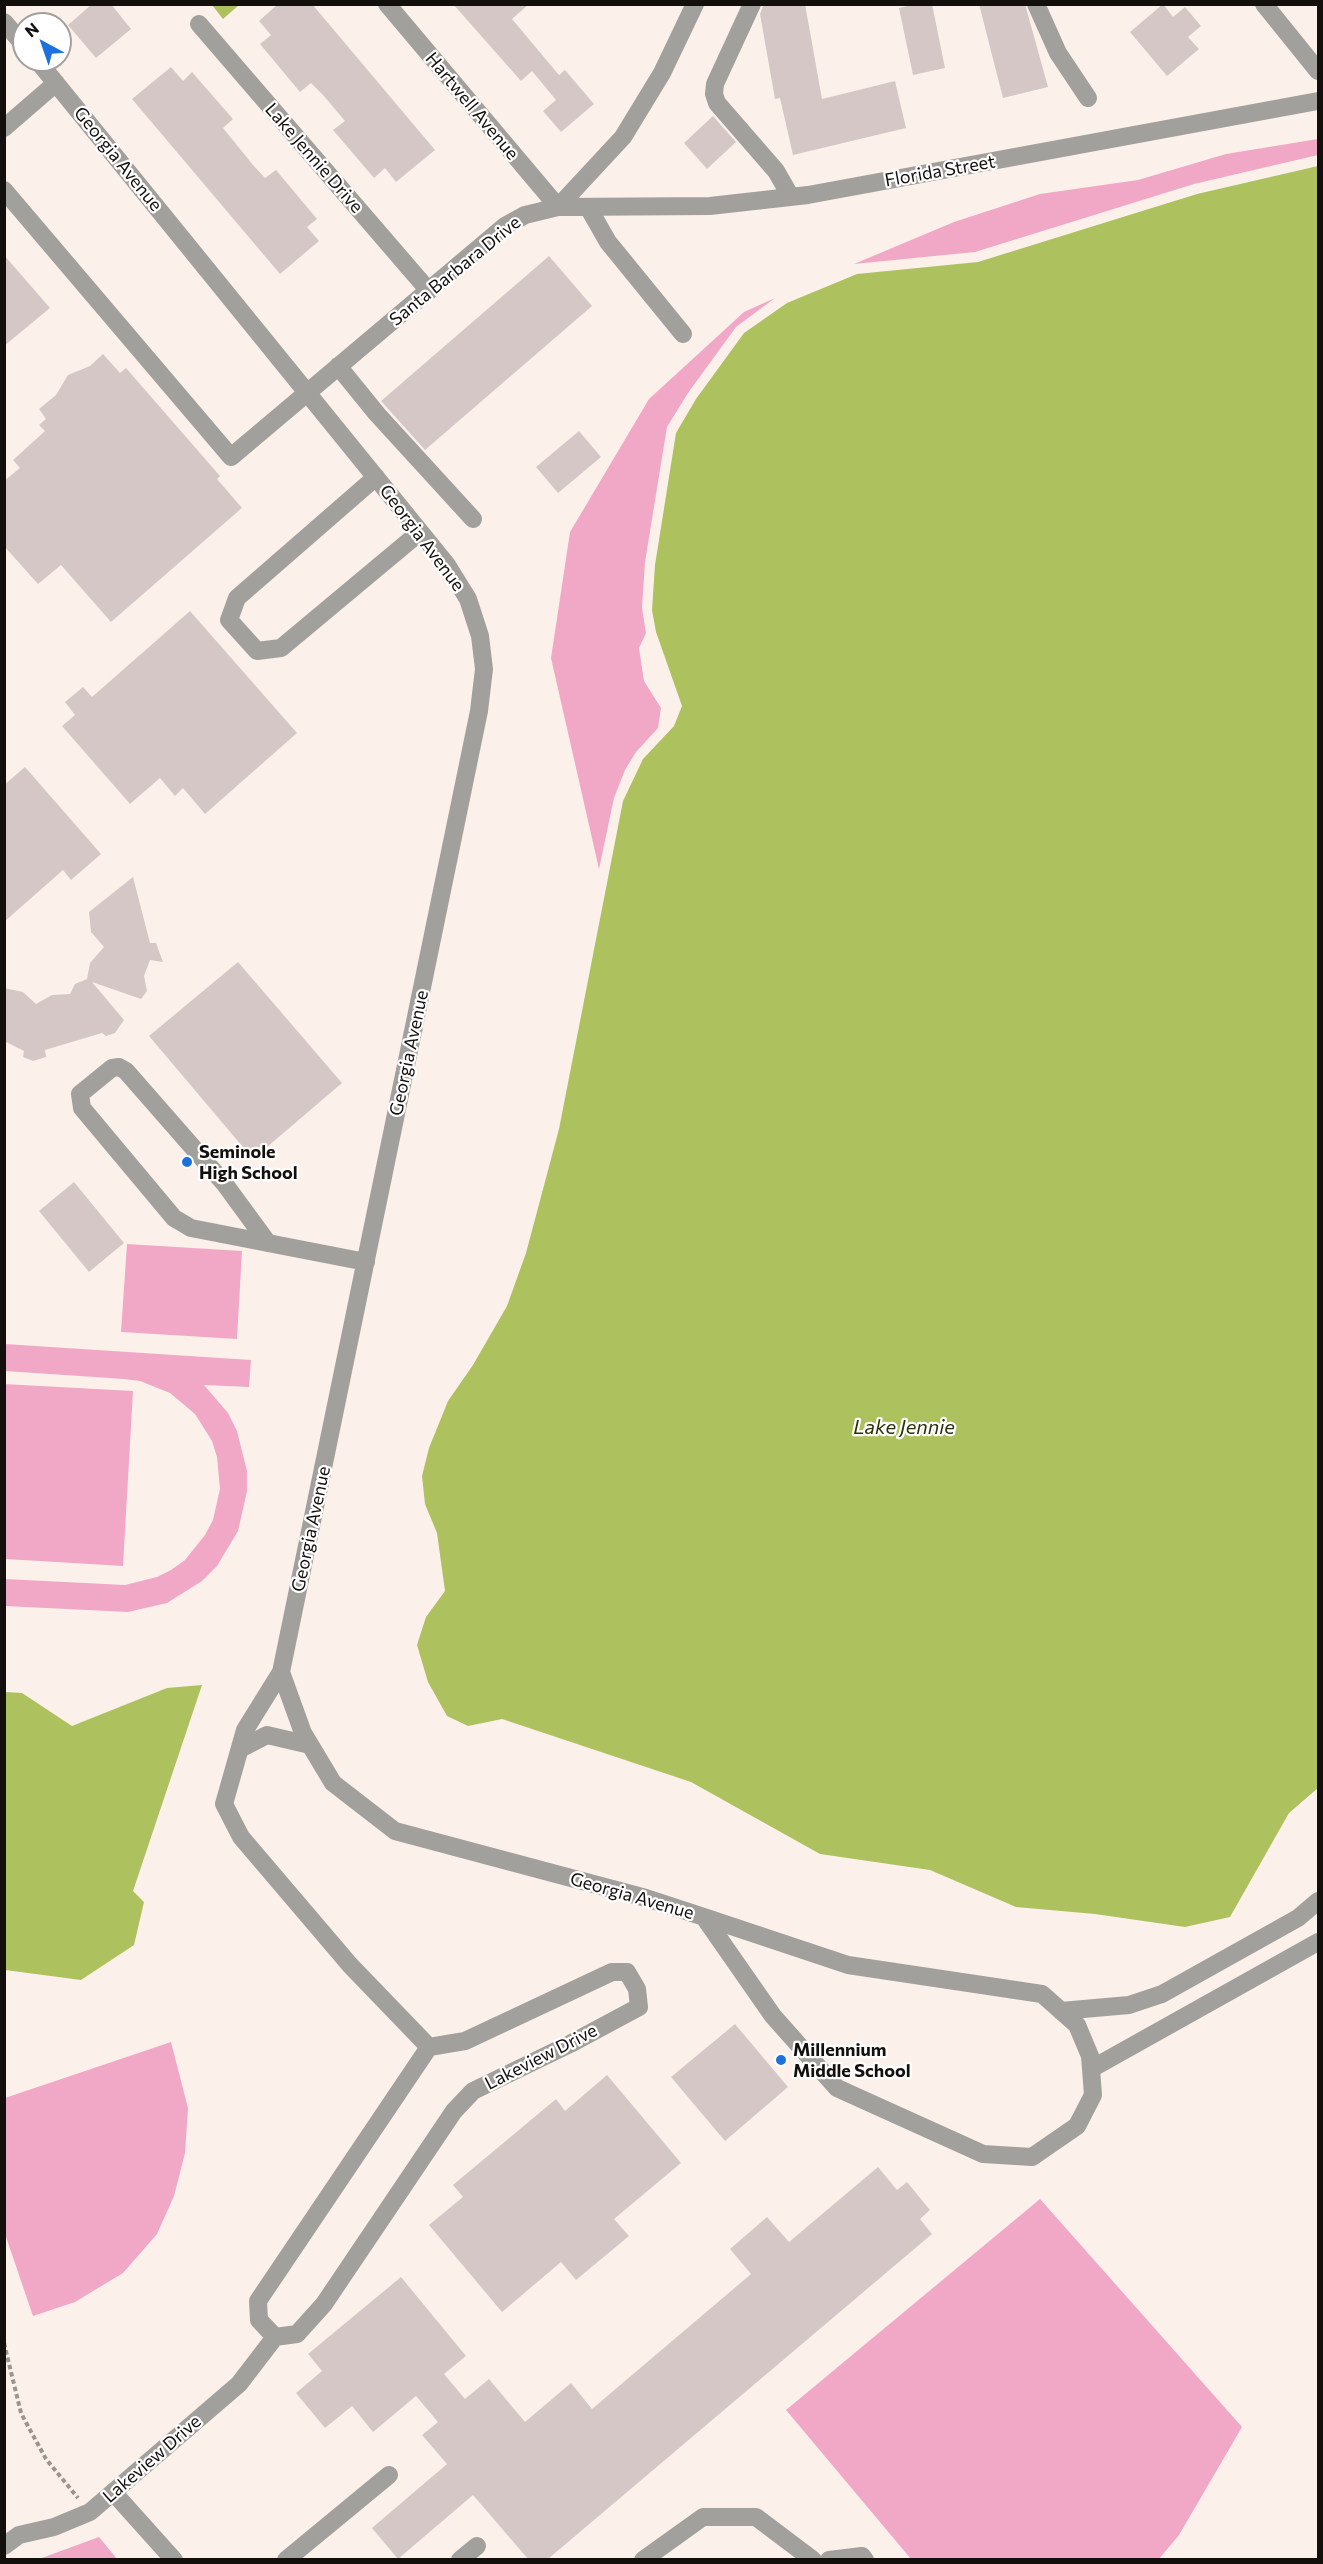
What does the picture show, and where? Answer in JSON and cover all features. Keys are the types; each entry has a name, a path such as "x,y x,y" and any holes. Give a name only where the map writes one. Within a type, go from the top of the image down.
{"street":[{"name":"Hartwell Avenue","path":"387,4 558,207"},
{"path":"558,207 623,137 662,73 694,4"},
{"path":"752,4 715,84 714,94 717,103 776,171 791,197"},
{"path":"1036,4 1058,53 1088,98"},
{"path":"1264,4 1318,71"},
{"name":"Lake Jennie Drive","path":"200,24 429,291"},
{"name":"Georgia Avenue","path":"47,72 447,565 468,599 480,636 484,669 479,711 281,1672 303,1733 333,1784 395,1831 646,1898 704,1917 848,1965 1042,1994 1077,2025 1090,2056 1093,2095 1077,2126 1032,2157 983,2154 837,2088 773,2016 704,1917"},
{"path":"4,128 56,83"},
{"name":"Florida Street","path":"558,207 710,206 791,197 1318,101"},
{"name":"Santa Barbara Drive","path":"4,190 231,457 306,391 505,226 525,215 558,207"},
{"path":"588,207 608,242 683,334"},
{"path":"338,366 384,423 472,519"},
{"path":"376,477 237,598 229,620 257,651 281,648 420,532"},
{"path":"268,1243 224,1183 126,1071 119,1067 112,1068 81,1094 82,1108 174,1218 191,1228 268,1243 366,1262"},
{"path":"275,2337 259,2320 258,2301 429,2047 350,1965 241,1837 224,1804 245,1731 281,1672"},
{"path":"240,1749 267,1735 310,1745"},
{"path":"1061,2010 1129,2005 1162,1994 1298,1918 1318,1900"},
{"path":"1091,2069 1318,1942"},
{"name":"Lakeview Drive","path":"4,2546 19,2535 54,2527 90,2512 239,2384 275,2337 297,2334 324,2304 454,2111 473,2091 570,2044 639,2007 637,1989 627,1972 612,1972 465,2041 429,2047"},
{"path":"286,2559 389,2475"},
{"path":"113,2493 174,2559"},
{"path":"643,2559 703,2517 756,2517 813,2559"},
{"path":"460,2559 477,2546"},
{"path":"829,2559 862,2556 865,2559"}],"path":[{"path":"4,2343 21,2413 28,2428 46,2459 90,2512"}],"shaded area":[{"path":"1318,139 1318,155 1194,184 975,252 854,264 823,277 954,222 1040,194 1138,180 1226,154"},
{"path":"775,298 736,327 688,393 667,427 645,562 642,608 646,633 639,648 644,681 661,708 658,728 636,752 625,770 614,798 599,869 551,658 570,532 649,399 744,312"},
{"path":"127,1244 242,1251 237,1339 121,1332"},
{"path":"5,1344 251,1360 249,1387 204,1385 228,1413 237,1431 247,1471 247,1491 238,1531 217,1566 202,1581 167,1603 128,1612 5,1606 5,1579 125,1585 157,1577 171,1570 185,1560 205,1535 213,1520 220,1489 217,1457 212,1441 195,1414 170,1393 140,1381 5,1371"},
{"path":"4,1384 133,1391 123,1566 5,1559"},
{"path":"171,2042 188,2108 185,2153 174,2196 157,2234 123,2273 75,2302 33,2316 5,2234 5,2098"},
{"path":"1040,2199 1242,2427 1179,2535 1159,2559 911,2559 786,2410"},
{"path":"99,2537 117,2559 39,2559"}],"water":[{"path":"212,5 239,5 223,19"},
{"name":"Lake Jennie","path":"1318,166 1318,1788 1289,1813 1230,1917 1185,1927 1095,1914 1016,1907 930,1870 820,1854 691,1782 502,1719 468,1726 447,1716 428,1682 417,1645 426,1617 445,1591 437,1533 425,1504 422,1476 429,1448 448,1401 473,1365 507,1306 526,1253 559,1129 623,801 643,759 674,726 682,706 656,632 652,610 655,565 676,433 696,399 744,333 787,303 857,274 978,262 1197,194"},
{"path":"202,1685 133,1891 144,1902 134,1945 81,1980 5,1970 5,1692 22,1693 72,1726 167,1688"}],"building":[{"path":"92,4 111,4 131,29 96,58 72,30 72,22"},
{"path":"278,4 312,4 435,150 396,182 385,168 374,178 333,130 345,121 324,96 311,83 300,92 260,44 271,35 259,21"},
{"path":"453,4 529,4 512,19 559,75 565,70 594,104 561,132 543,111 556,100 532,71 521,81"},
{"path":"805,4 822,99 895,81 906,128 793,155 780,98 775,99 760,14 763,6"},
{"path":"916,4 932,4 945,68 913,75 899,8"},
{"path":"979,4 1025,4 1048,87 1003,98"},
{"path":"1163,4 1173,17 1185,7 1201,26 1188,37 1199,49 1167,76 1130,32"},
{"path":"171,67 183,81 192,72 233,119 223,128 253,165 265,178 276,170 317,219 307,227 319,241 280,274 132,99"},
{"path":"713,116 736,142 707,169 684,143"},
{"path":"4,255 50,308 4,346"},
{"path":"549,256 592,306 425,450 381,401"},
{"path":"103,354 120,373 126,368 220,476 217,479 242,508 111,622 61,565 38,584 4,546 4,481 20,468 13,460 45,431 39,425 46,419 39,409 56,395 68,375 90,366"},
{"path":"579,431 601,457 558,493 536,467"},
{"path":"190,611 297,733 205,814 183,788 175,796 160,778 130,804 62,726 75,715 65,702 83,687 92,697"},
{"path":"25,767 101,854 71,880 63,870 4,922 4,785"},
{"path":"133,877 150,943 156,943 163,962 150,960 144,976 147,991 141,999 92,982 124,1020 115,1033 106,1036 102,1033 45,1050 46,1057 33,1061 23,1057 24,1051 4,1041 4,988 23,992 36,1004 52,995 70,994 75,984 87,979 90,963 104,947 91,932 89,912"},
{"path":"238,962 342,1083 253,1159 149,1036"},
{"path":"74,1182 124,1243 89,1272 39,1211"},
{"path":"735,2024 788,2087 725,2141 671,2077"},
{"path":"607,2075 681,2163 614,2219 629,2236 576,2280 561,2262 502,2312 429,2225 463,2197 453,2185 556,2099 565,2111"},
{"path":"878,2167 897,2190 907,2182 930,2210 920,2219 932,2234 548,2559 528,2559 473,2495 398,2559 372,2528 447,2464 422,2435 438,2422 416,2396 373,2432 352,2406 325,2428 296,2393 322,2371 308,2354 401,2277 466,2356 444,2374 465,2399 489,2379 525,2422 571,2383 592,2409 751,2274 730,2249 767,2217 789,2242"}],"place":[{"name":"Seminole High School","path":"187,1162"},
{"name":"Millennium Middle School","path":"781,2060"}]}
